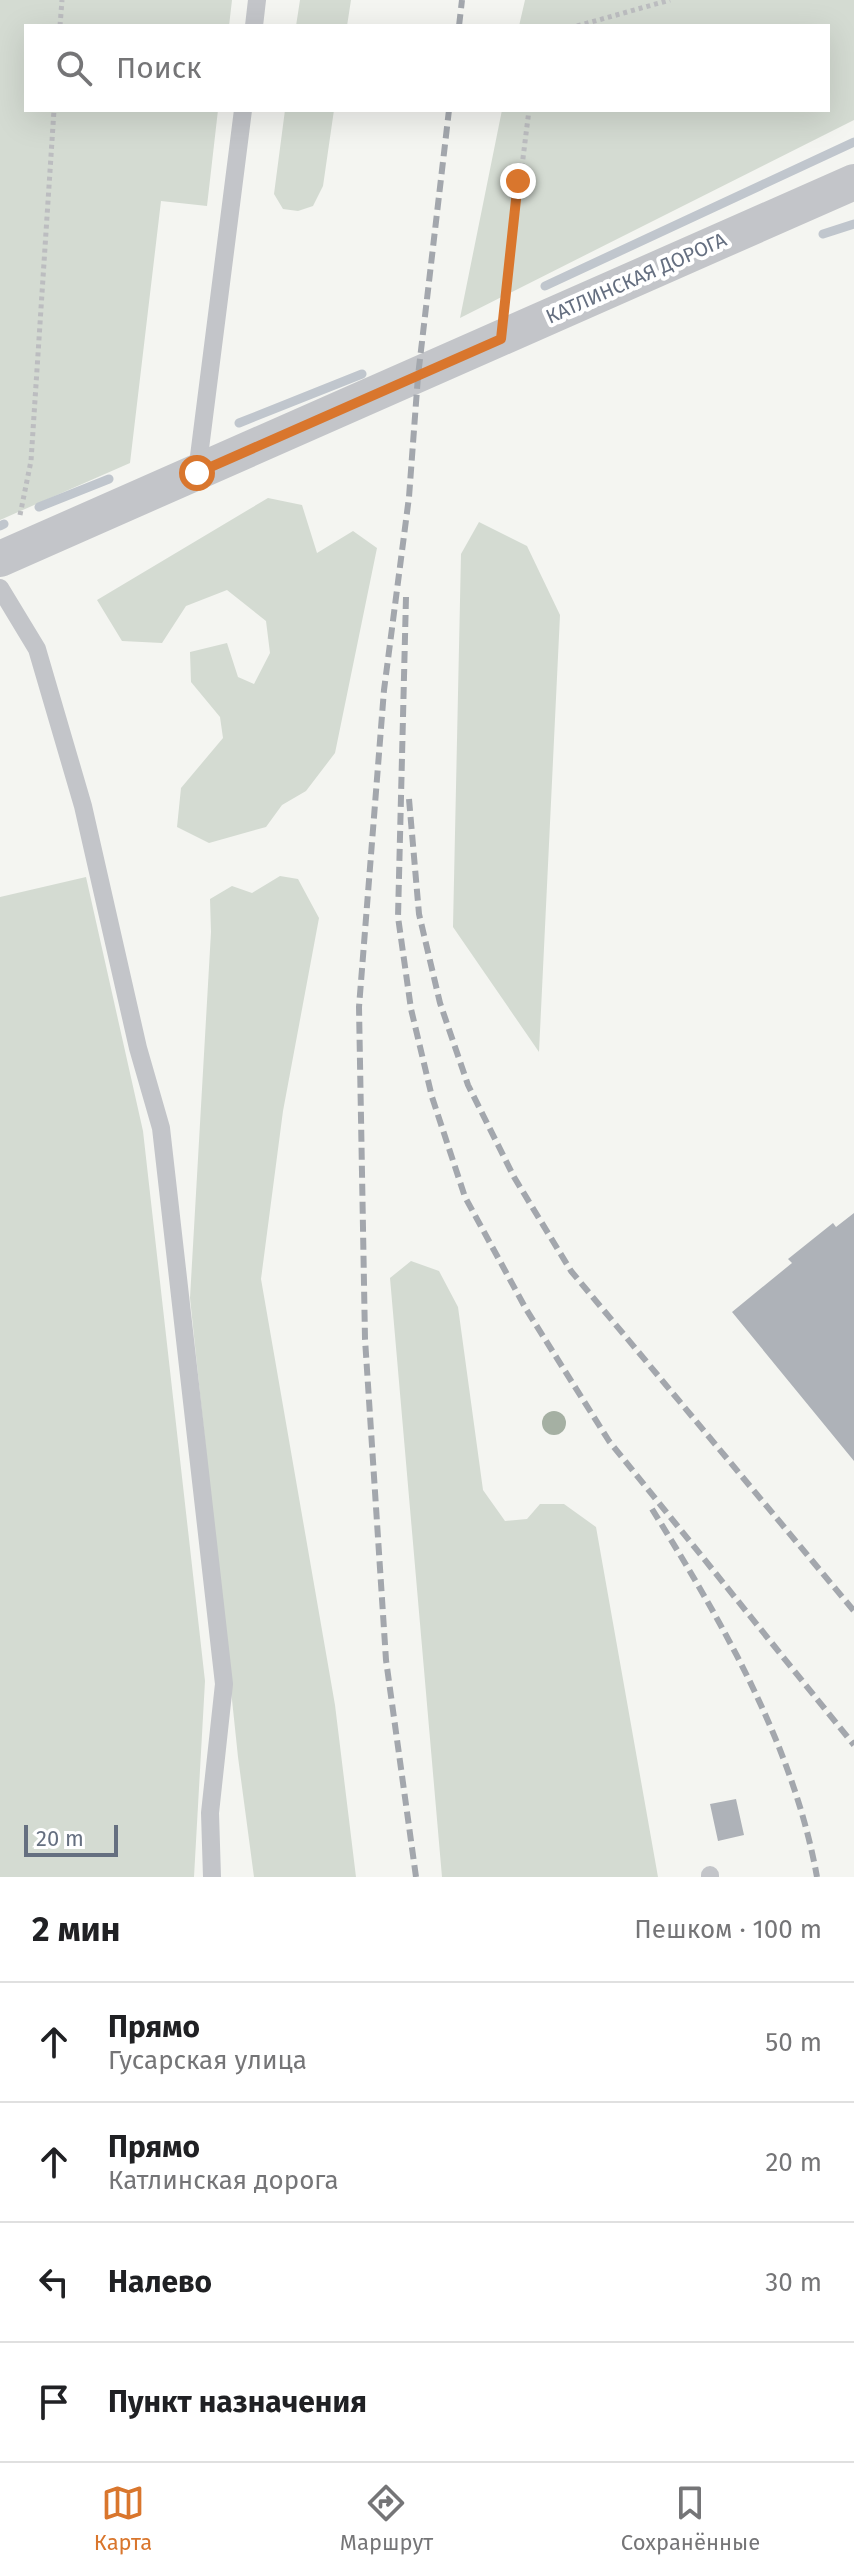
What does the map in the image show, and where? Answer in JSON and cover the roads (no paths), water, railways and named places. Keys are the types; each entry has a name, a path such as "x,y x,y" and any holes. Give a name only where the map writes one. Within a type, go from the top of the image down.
{"street":[{"name":"КАТЛИНСКАЯ ДОРОГА","path":"6,556 854,182"}],"lane":[{"path":"254,24 257,0"},
{"path":"197,473 243,112"},
{"path":"0,588 37,649 83,806 138,1048 161,1128 224,1684 210,1813 212,1877"}],"waterway":[{"path":"545,286 854,142"},
{"path":"823,234 854,224"},
{"path":"239,423 362,374"},
{"path":"39,507 109,479"},
{"path":"0,526 4,524"}],"railway":[{"path":"459,24 462,0"},
{"path":"416,1877 386,1660 365,1339 359,1007 384,690 409,497 418,376 449,112"},
{"path":"406,597 398,917 411,1009 432,1097 465,1197 526,1309 609,1441 854,1745"},
{"path":"409,799 419,914 440,1003 468,1085 514,1177 571,1271 854,1611"},
{"path":"652,1509 729,1640 773,1732 806,1828 817,1877"}]}
